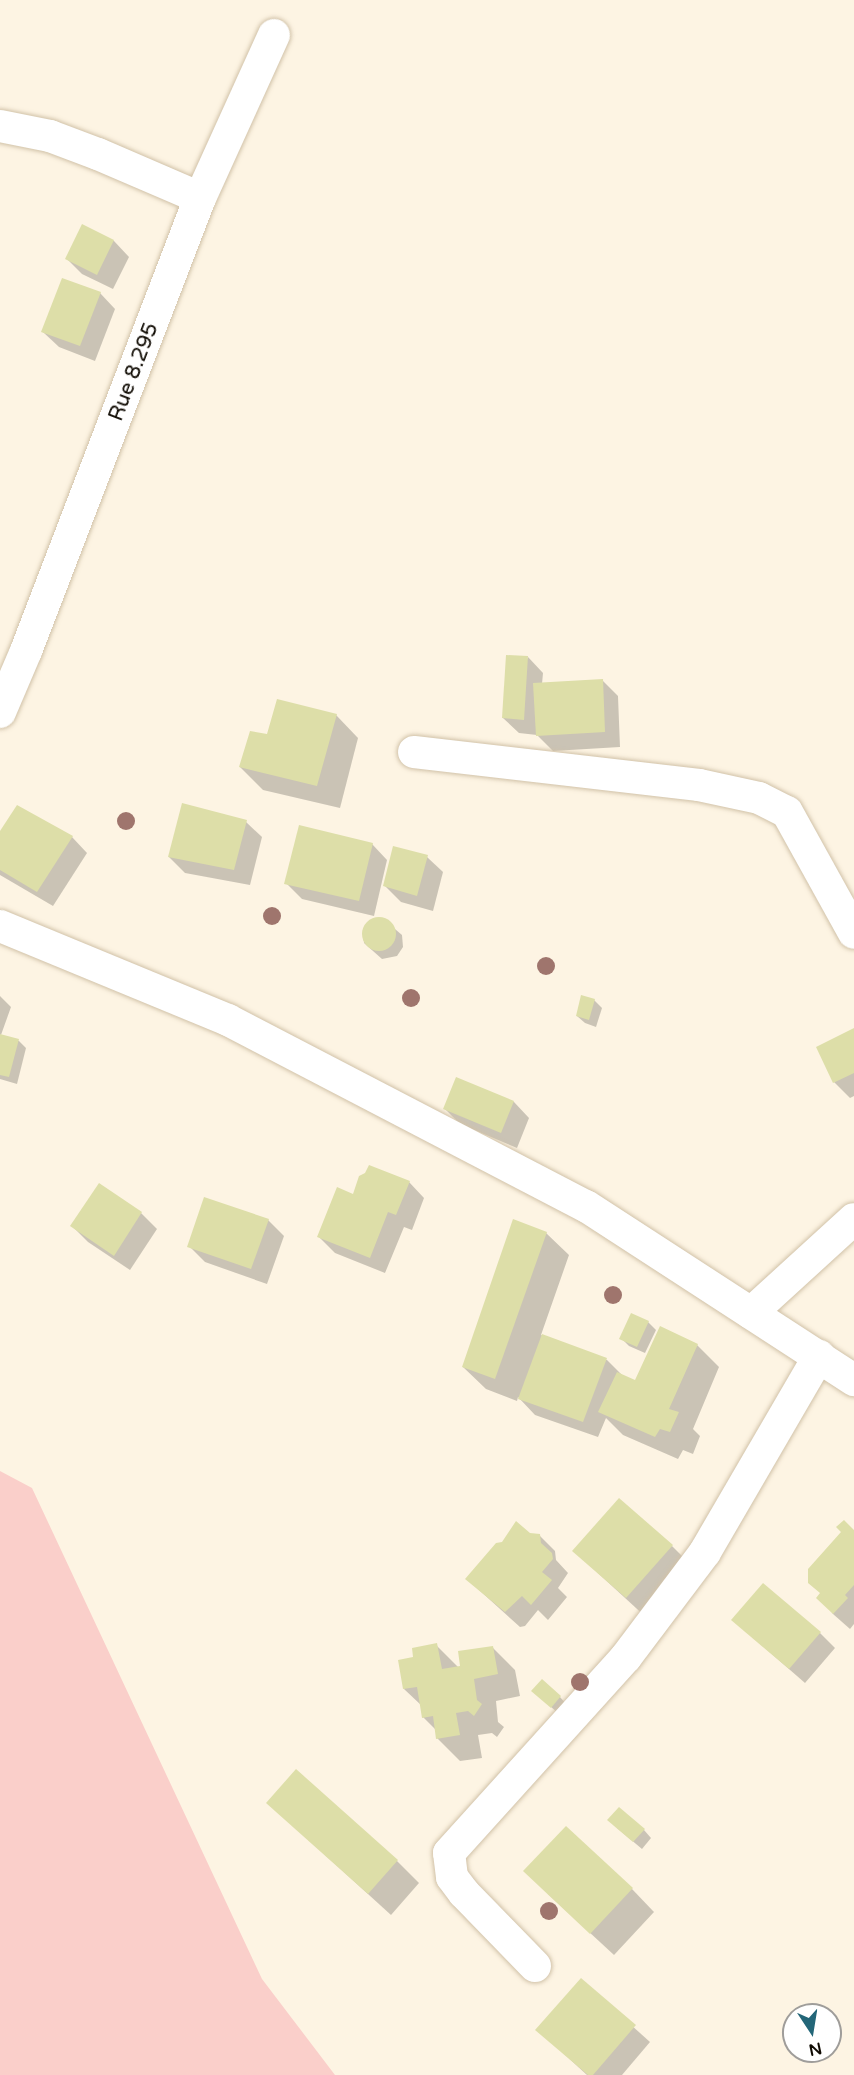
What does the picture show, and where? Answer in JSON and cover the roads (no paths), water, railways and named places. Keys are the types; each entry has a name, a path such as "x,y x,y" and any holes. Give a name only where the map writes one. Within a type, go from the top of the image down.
{"street":[{"name":"Rue 8.295","path":"0,712 64,555 200,198 274,35"},
{"path":"0,126 59,140 200,198"},
{"path":"414,752 699,785 759,798 787,812 854,933"},
{"path":"0,926 228,1020 586,1206 854,1380"},
{"path":"751,1313 854,1219"},
{"path":"535,1966 452,1877 449,1853 626,1657 705,1552 819,1356"}]}
